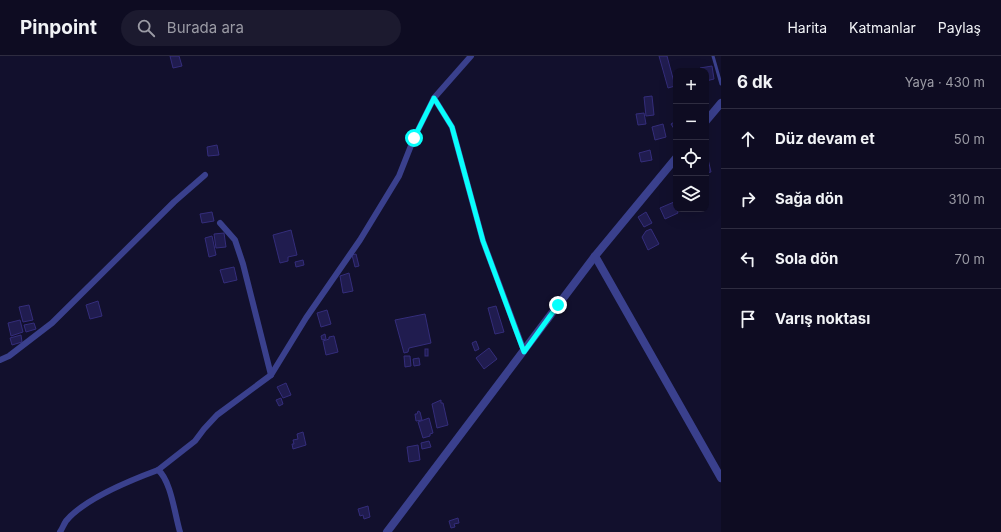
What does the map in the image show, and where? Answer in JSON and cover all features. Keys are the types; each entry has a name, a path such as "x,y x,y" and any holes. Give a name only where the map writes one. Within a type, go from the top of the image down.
{"street":[{"path":"60,532 66,521 79,509 97,497 141,476 158,470 195,441 217,415 271,375 306,318 360,240 399,176 414,138 434,98 471,56"},
{"path":"434,98 452,127 483,241 524,352"},
{"path":"709,118 721,104"},
{"path":"387,532 595,256 673,162"},
{"path":"0,360 9,356 52,323 174,202 205,175"},
{"path":"220,223 235,240 243,264 271,375"},
{"path":"595,256 721,478"},
{"path":"158,470 162,473 168,486 180,532"}],"lane":[{"path":"713,56 721,84"}],"building":[{"path":"170,56 179,56 182,66 173,68"},
{"path":"659,56 667,56 673,78 673,87 668,88"},
{"path":"712,66 714,79 709,80 709,68 700,68"},
{"path":"652,96 654,115 646,116 644,97"},
{"path":"644,113 646,124 638,125 636,114"},
{"path":"663,124 666,137 655,140 652,127"},
{"path":"217,145 219,155 208,156 207,147"},
{"path":"650,150 652,160 641,162 639,153"},
{"path":"673,202 673,212 678,213 665,219 660,208"},
{"path":"212,212 214,221 202,223 200,214"},
{"path":"646,212 652,223 644,227 638,217"},
{"path":"651,229 659,244 648,250 642,237 646,231"},
{"path":"291,230 297,255 288,257 288,261 280,263 273,235"},
{"path":"224,233 226,247 216,248 214,234"},
{"path":"212,236 216,255 209,257 205,238"},
{"path":"356,254 359,266 355,267 352,255"},
{"path":"303,260 304,265 296,267 295,262"},
{"path":"234,267 237,280 224,283 220,270"},
{"path":"349,273 353,291 343,293 340,276"},
{"path":"98,301 102,316 90,319 86,305"},
{"path":"29,305 33,320 23,322 19,307"},
{"path":"496,306 504,332 495,334 488,308"},
{"path":"327,310 331,324 321,327 317,313"},
{"path":"425,314 431,343 409,348 408,352 404,353 395,320"},
{"path":"20,320 23,332 11,336 8,323"},
{"path":"34,323 36,329 26,332 24,325"},
{"path":"325,334 326,339 322,340 321,336"},
{"path":"21,335 22,342 12,345 10,338"},
{"path":"334,336 338,352 326,355 323,341"},
{"path":"476,341 479,349 475,351 472,343"},
{"path":"489,348 497,359 484,369 476,358"},
{"path":"425,349 428,349 428,356 425,356"},
{"path":"404,356 410,356 411,366 405,367"},
{"path":"419,358 420,365 414,366 413,359"},
{"path":"286,383 291,395 283,398 277,387"},
{"path":"281,398 283,404 279,406 276,400"},
{"path":"441,400 448,425 437,428 432,404"},
{"path":"418,411 420,412 422,420 416,421 415,414 417,414"},
{"path":"429,418 433,433 430,434 430,436 423,438 418,422"},
{"path":"303,432 306,445 293,449 293,440 298,439 297,434"},
{"path":"429,441 431,447 422,449 421,443"},
{"path":"418,445 420,460 409,462 407,447"},
{"path":"368,506 370,517 364,519 363,515 360,516 358,509"},
{"path":"458,518 459,523 454,524 455,527 451,528 449,521"}],"route":[{"path":"414,138 434,98 446,115 452,127 483,241 524,352 558,305"}]}
